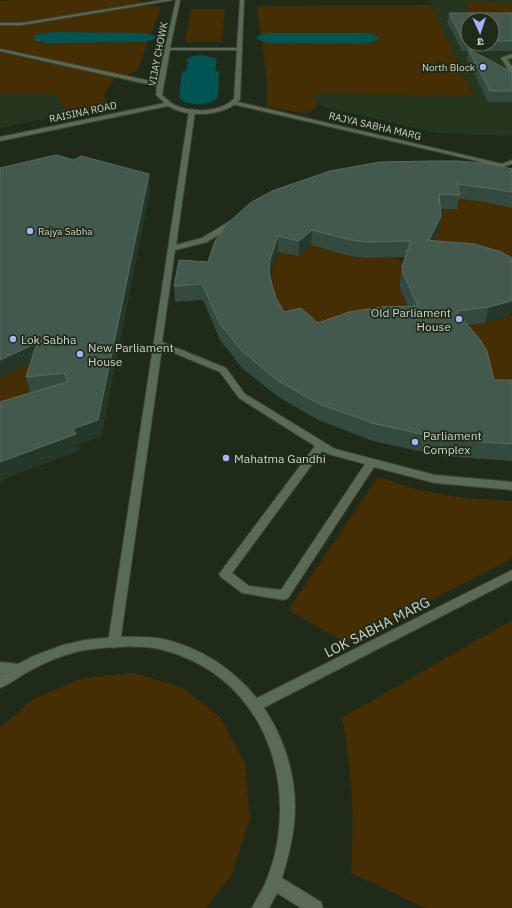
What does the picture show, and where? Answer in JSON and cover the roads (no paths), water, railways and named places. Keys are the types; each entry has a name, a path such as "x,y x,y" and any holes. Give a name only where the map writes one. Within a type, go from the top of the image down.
{"main road":[{"path":"0,24 22,24 171,0"},
{"name":"VIJAY CHOWK","path":"169,104 159,95 178,0"},
{"path":"169,104 176,108 192,111 214,111 234,103 237,98 242,0"},
{"path":"167,49 239,50"},
{"path":"0,50 160,85"},
{"path":"512,56 504,58 512,71"},
{"name":"RAJYA SABHA MARG","path":"234,103 445,155 509,165"},
{"name":"RAISINA ROAD","path":"0,139 169,104"},
{"path":"114,643 192,111"},
{"path":"478,170 509,165"},
{"path":"172,248 192,245 206,240 242,216"},
{"path":"158,343 223,370 242,396 332,452 435,479 512,486"},
{"path":"322,445 225,574 246,590 284,595 372,462"},
{"name":"LOK SABHA MARG","path":"256,705 512,575"},
{"path":"0,682 19,670 51,654 84,645 141,642 163,645 185,652 205,661 224,673 242,688 256,705 271,729 279,749 288,785 288,816 284,849 274,882 260,908"},
{"path":"0,668 19,670"},
{"path":"274,882 315,908"}],"water":[{"path":"53,32 144,33 156,36 153,40 143,42 46,43 33,40 35,35"},
{"path":"267,33 361,33 373,34 379,38 374,42 362,44 268,43 256,39 258,36"},
{"path":"204,55 217,59 215,71 219,72 218,97 207,104 193,104 184,102 179,97 182,72 186,71 188,63 186,59 193,56"}],"place":[{"name":"North Block","path":"483,67"},
{"name":"Rajya Sabha","path":"30,231"},
{"name":"Old Parliament House","path":"459,319"},
{"name":"Lok Sabha","path":"13,339"},
{"name":"New Parliament House","path":"80,354"},
{"name":"Parliament Complex","path":"415,442"},
{"name":"Mahatma Gandhi","path":"226,458"}]}
